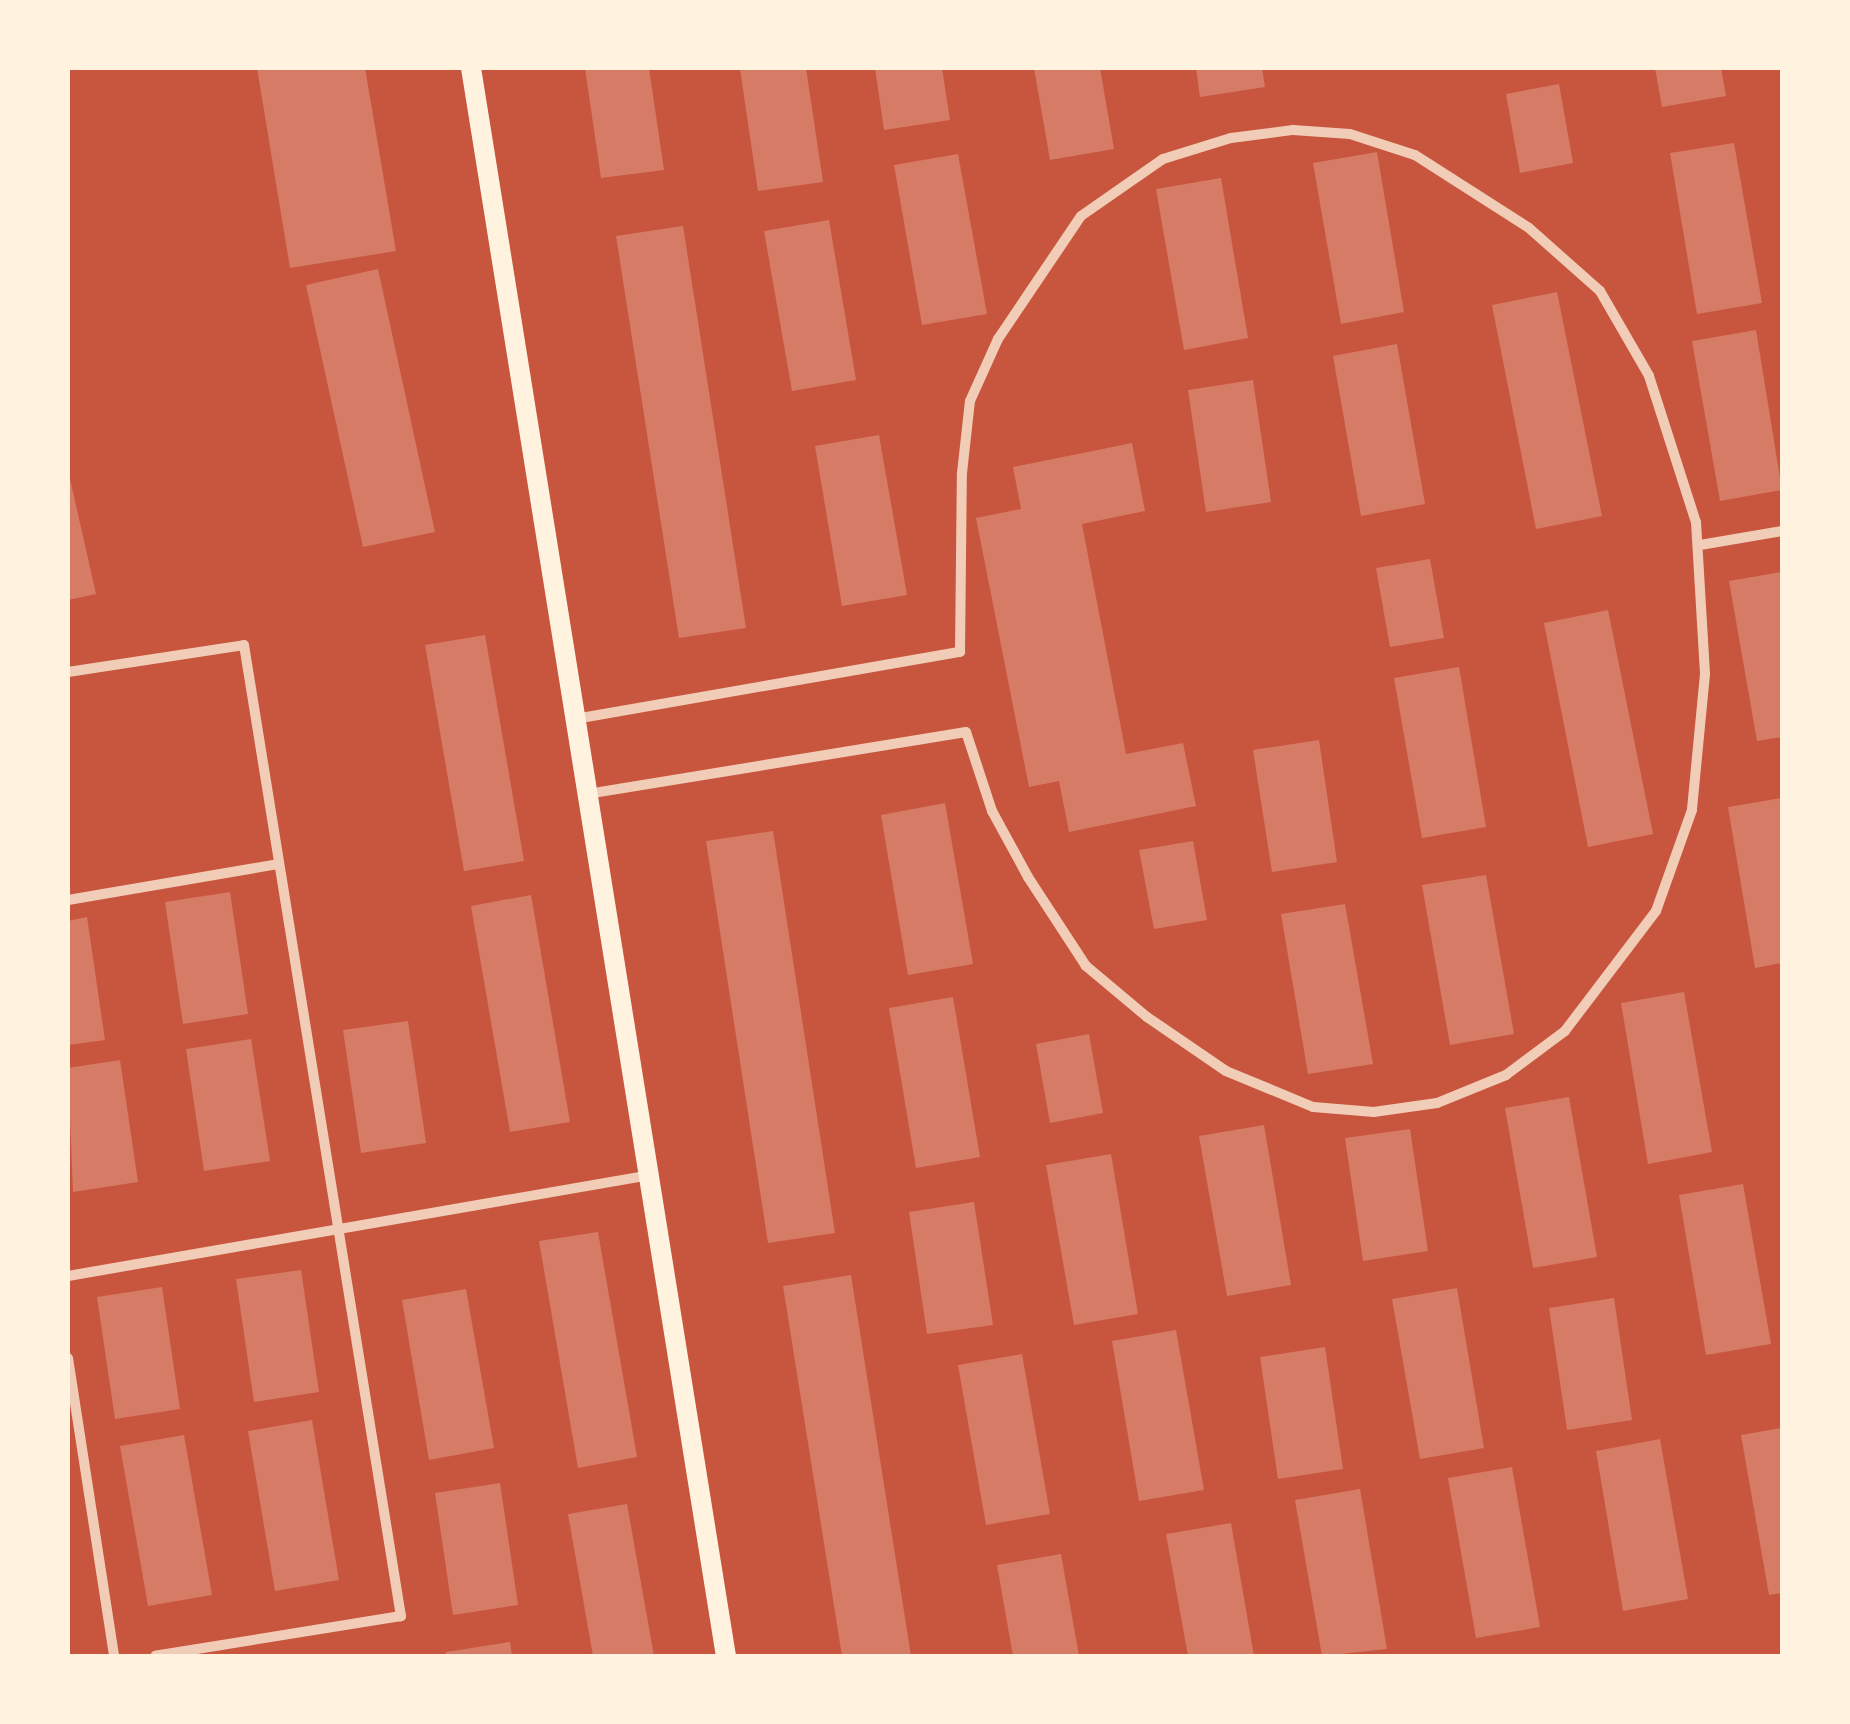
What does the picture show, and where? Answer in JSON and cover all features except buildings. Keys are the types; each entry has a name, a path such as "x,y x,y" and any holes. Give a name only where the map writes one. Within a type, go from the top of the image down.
{"main road":[{"path":"471,68 652,1175 726,1656"}],"street":[{"path":"575,719 960,652 968,419 998,339 1080,216 1162,159 1231,138 1293,130 1350,134 1415,155 1529,228 1600,291 1649,376 1700,545 1705,674 1692,810 1656,911 1565,1032 1506,1075 1438,1104 1374,1112 1313,1107 1226,1072 1147,1017 1086,966 1028,877 992,811 966,732 588,794"},
{"path":"1700,545 1782,531"},
{"path":"68,672 244,645 401,1616 155,1656"},
{"path":"68,900 279,864"},
{"path":"68,1276 652,1175"},
{"path":"68,1358 114,1656"}]}
